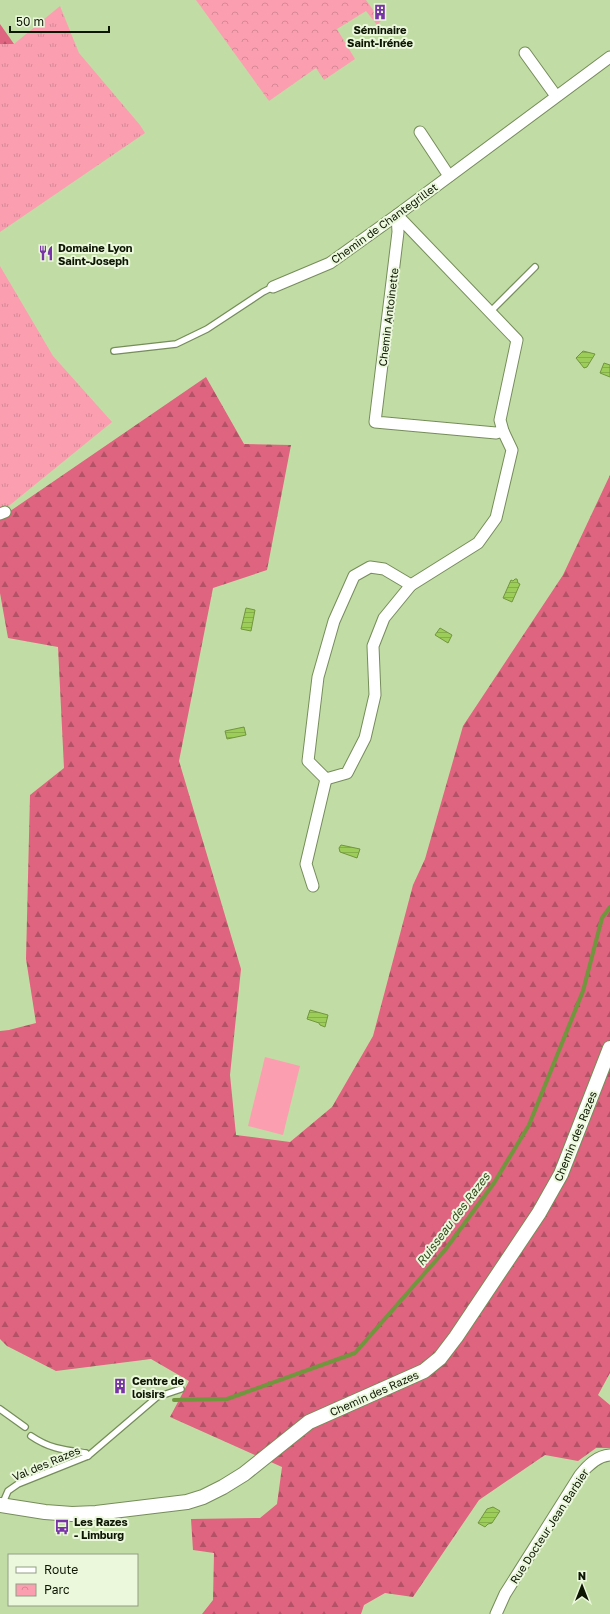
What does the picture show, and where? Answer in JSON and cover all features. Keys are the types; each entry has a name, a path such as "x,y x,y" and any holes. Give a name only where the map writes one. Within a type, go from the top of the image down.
{"street":[{"path":"526,53 556,96"},
{"name":"Chemin de Chantegrillet","path":"273,287 330,263 610,57"},
{"name":"Chemin de Chantegrillet","path":"420,132 449,176"},
{"path":"326,779 347,773 365,738 375,695 373,646 384,618 411,585 478,544 496,518 512,450 500,420 517,340 397,215"},
{"name":"Chemin Antoinette","path":"397,215 398,232 374,422 496,433 504,431"},
{"path":"326,779 308,761 318,677 334,621 354,576 370,567 384,569 411,585"},
{"path":"313,886 306,864 326,779"},
{"name":"Chemin des Razes","path":"1,1509 72,1514 96,1513 187,1502 203,1497 244,1474 309,1422 424,1371 440,1358 456,1337 539,1212 561,1174 610,1048"},
{"name":"Rue Docteur Jean Barbier","path":"498,1612 505,1594 580,1475 590,1464 604,1456 610,1456"}],"lane":[{"path":"490,312 535,267"},
{"path":"114,351 176,344 207,329 258,295 273,287"},
{"name":"Val des Razes","path":"1,1509 8,1490 18,1484 88,1456 157,1397 181,1389"},
{"path":"0,1409 25,1427"},
{"path":"31,1436 44,1445 86,1453 88,1456"}],"green space":[{"path":"196,0 366,0 381,21 377,25 366,11 337,29 355,59 324,80 316,68 269,101"},
{"path":"60,6 79,53 140,125 145,133 0,232 0,44 14,44"},
{"path":"0,24 14,44 0,44"},
{"path":"0,266 53,356 112,422 5,509 0,511"},
{"path":"206,377 244,444 291,445 267,570 213,588 179,761 241,969 230,1075 236,1135 290,1142 332,1107 373,1036 413,885 425,859 463,726 563,575 610,475 610,1373 598,1395 610,1405 610,1448 596,1448 578,1461 545,1455 479,1500 413,1597 385,1593 364,1605 361,1614 202,1614 213,1600 214,1553 193,1550 191,1519 260,1518 277,1504 282,1467 170,1417 189,1381 151,1359 56,1371 7,1346 0,1339 0,1031 36,1023 26,959 30,795 64,768 58,647 8,638 0,593 0,518"},
{"path":"265,1057 300,1066 283,1135 248,1126"}],"shaded area":[{"path":"583,351 595,354 587,367 584,368 576,358"},
{"path":"604,363 610,365 610,377 600,373"},
{"path":"517,579 518,583 520,584 512,602 503,598 511,580 513,581"},
{"path":"246,608 255,610 251,631 241,629"},
{"path":"440,628 452,635 448,643 435,635"},
{"path":"244,727 246,735 227,739 225,731"},
{"path":"341,845 360,849 357,858 340,852 339,848"},
{"path":"310,1010 328,1015 325,1027 319,1023 307,1019"},
{"path":"493,1507 500,1511 492,1523 485,1527 478,1523 487,1509"}],"waterway":[{"name":"Ruisseau des Razes","path":"174,1400 227,1399 355,1353 445,1250 494,1183 529,1125 583,991 602,918 610,907"}],"place":[{"name":"Séminaire Saint-Irénée","path":"380,12"},
{"name":"Domaine Lyon Saint-Joseph","path":"46,253"},
{"name":"Centre de loisirs","path":"120,1386"},
{"name":"Les Razes - Limburg","path":"62,1527"}]}
